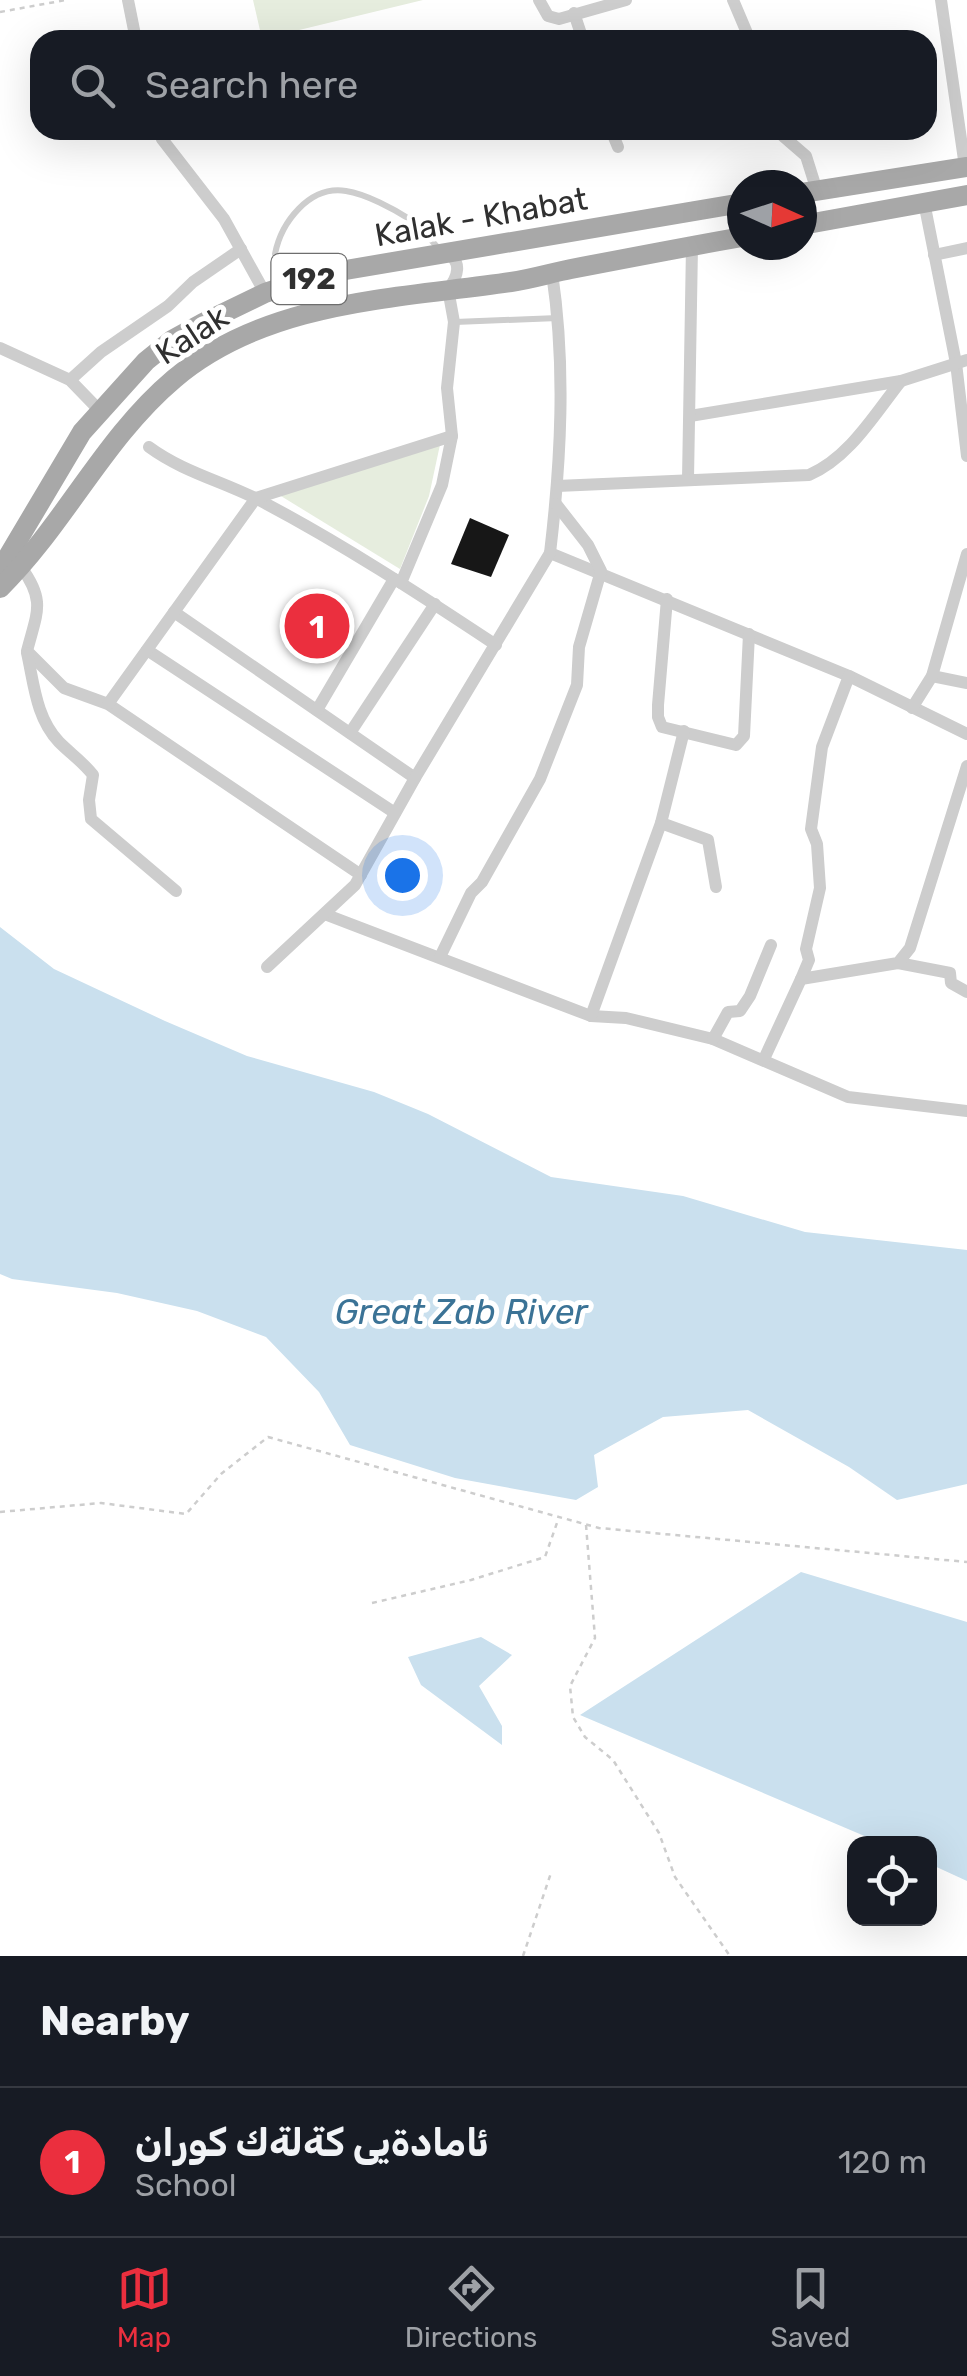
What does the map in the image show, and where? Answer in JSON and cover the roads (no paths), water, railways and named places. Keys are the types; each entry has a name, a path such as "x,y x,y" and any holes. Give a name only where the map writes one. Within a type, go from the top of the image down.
{"main road":[{"path":"817,191 966,167"},
{"path":"817,222 967,194"},
{"name":"Kalak - Khabat","path":"10,568 44,491 82,432 146,361 172,340 265,293 322,274 727,206"},
{"name":"Kalak","path":"0,588 10,568 145,406 210,353 246,332 366,301 514,282 727,240"},
{"path":"514,242 506,244 501,261 514,282"}],"street":[{"path":"128,0 134,30"},
{"path":"539,0 548,16 559,18 626,0"},
{"path":"733,0 746,30"},
{"path":"941,0 966,167"},
{"path":"574,13 580,30"},
{"path":"163,140 224,218 265,293"},
{"path":"615,140 618,147"},
{"path":"783,140 806,156 807,170"},
{"path":"924,202 961,362 967,456"},
{"path":"688,479 692,246"},
{"path":"934,256 967,248"},
{"path":"70,380 101,352 242,249"},
{"path":"317,710 397,581 442,485 452,436 447,388 454,322 448,289 458,278 455,260 443,253"},
{"path":"267,967 327,915 361,875 550,553 560,445 559,318 552,272"},
{"path":"0,348 70,380 101,412"},
{"path":"690,416 902,381 961,362"},
{"path":"557,486 808,475 826,468 848,448 902,381"},
{"path":"108,704 256,498 452,436"},
{"path":"148,447 170,463 256,498 496,644"},
{"path":"440,957 470,892 482,882 540,778 578,685 580,647 601,571 588,545 556,504"},
{"path":"550,553 849,676 967,734"},
{"path":"912,708 932,676 967,554"},
{"path":"10,568 35,586 38,609 27,650 41,718 59,742 81,758 94,775 89,800 91,820 176,891"},
{"path":"667,599 658,716 662,727 736,745 744,736 749,634"},
{"path":"350,733 435,604"},
{"path":"174,612 415,778"},
{"path":"27,650 64,688 108,704 361,875"},
{"path":"147,650 395,814"},
{"path":"764,1059 809,960 806,948 820,888 817,844 811,829 822,746 849,676"},
{"path":"932,676 967,684"},
{"path":"591,1016 661,823 684,731"},
{"path":"898,963 910,948 967,766"},
{"path":"661,823 708,840 716,887"},
{"path":"327,915 591,1016 626,1018 712,1040 848,1097 967,1111"},
{"path":"712,1040 728,1012 740,1011 750,996 771,945"},
{"path":"801,979 898,963 950,973 951,984 967,992"}],"lane":[{"path":"291,287 275,254 282,230 304,204 333,191 348,191 403,216 443,253"},
{"path":"454,322 559,318"}],"water":[{"name":"Great Zab River","path":"0,927 54,969 165,1021 247,1056 374,1092 428,1114 551,1177 683,1196 805,1232 967,1250 967,1484 897,1500 849,1467 748,1410 663,1417 594,1455 598,1487 576,1500 455,1478 350,1445 319,1392 266,1337 197,1311 0,1274"},
{"path":"801,1572 967,1622 967,1881 937,1867 937,1836 865,1836 580,1715"},
{"path":"481,1637 512,1655 479,1686 502,1726 502,1745 421,1685 408,1657"}],"place":[{"name":"ئامادةيى كةلةك كوران","path":"317,626"}]}
